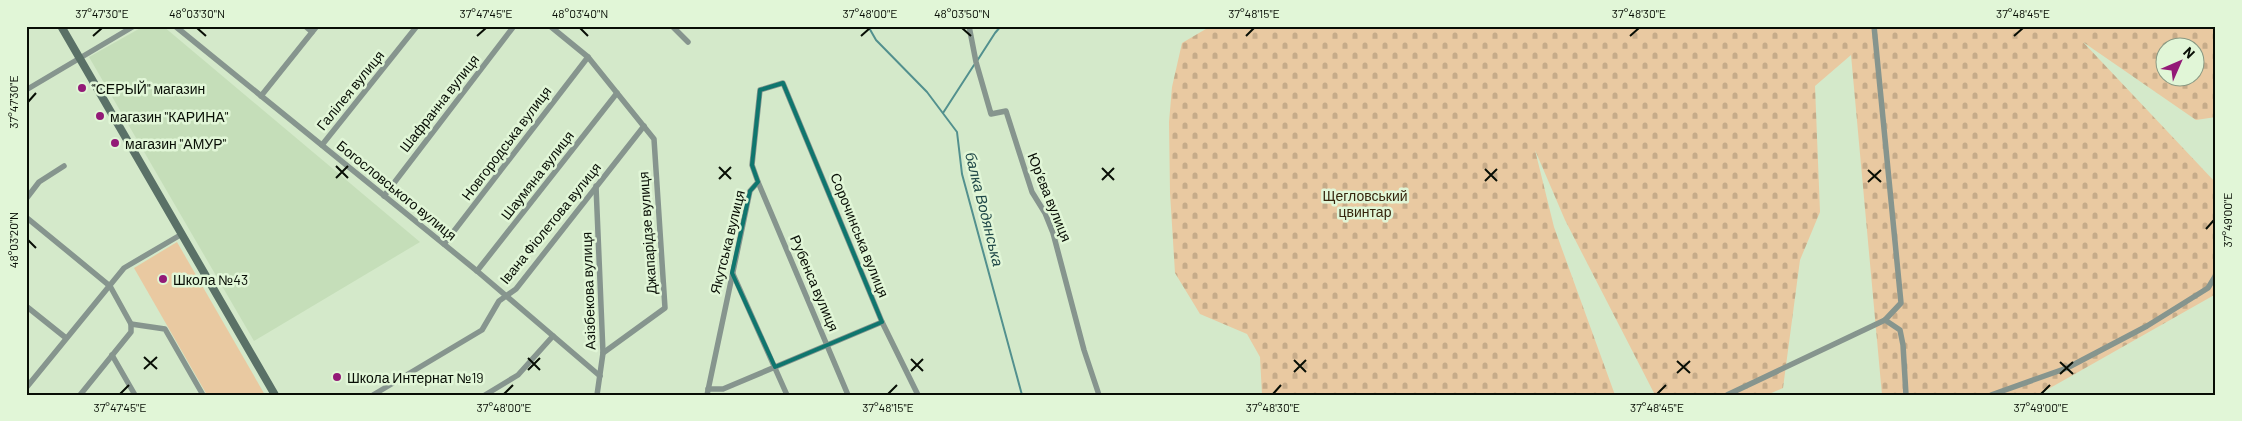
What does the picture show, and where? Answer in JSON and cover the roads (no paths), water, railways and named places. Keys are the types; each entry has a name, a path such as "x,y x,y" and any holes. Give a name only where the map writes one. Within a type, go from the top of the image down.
{"street":[{"path":"61,26 275,395"},
{"path":"26,90 134,26"},
{"name":"Богословського вулиця","path":"175,26 477,271 600,376"},
{"path":"305,26 312,32"},
{"path":"261,96 317,26"},
{"name":"Галілея вулиця","path":"322,145 417,26"},
{"name":"Шафранна вулиця","path":"384,196 514,26"},
{"path":"550,26 588,57 644,126"},
{"path":"672,26 688,42"},
{"name":"Юр’єва вулиця","path":"969,26 976,62 992,114 1006,111 1032,192 1045,214 1053,233 1084,350 1099,395"},
{"path":"1727,395 1885,320 1901,303 1874,26"},
{"name":"Новгородська вулиця","path":"444,244 588,57"},
{"name":"Якутська вулиця","path":"708,392 750,191 758,182 752,165 760,90 783,83"},
{"name":"Сорочинська вулиця","path":"783,83 882,322 918,395"},
{"name":"Шаумяна вулиця","path":"477,271 617,93"},
{"name":"Джапарідзе вулиця","path":"603,353 665,308 654,139 644,126"},
{"name":"Івана Фіолетова вулиця","path":"373,395 482,330 499,300 516,289 644,126"},
{"path":"26,198 40,182 64,166"},
{"name":"Рубенса вулиця","path":"758,182 848,395"},
{"name":"Азізбекова вулиця","path":"596,186 603,353 597,395"},
{"path":"26,217 110,286 131,324 131,332 80,395"},
{"path":"26,388 124,268 182,234"},
{"path":"732,273 787,395"},
{"path":"1991,395 2067,368 2147,326 2208,288 2216,274"},
{"path":"26,306 66,338"},
{"path":"1885,320 1900,330 1903,344 1906,395"},
{"path":"708,392 725,392 775,367 882,322"},
{"path":"131,324 166,329 203,395"},
{"path":"485,395 518,375 553,336"},
{"path":"112,355 135,395"}],"waterway":[{"name":"балка Водянська","path":"868,26 876,40 927,92 957,132 962,174 1022,395"},
{"path":"977,61 1001,26"},
{"path":"943,113 974,65"}],"place":[{"name":"\"СЕРЫЙ\" магазин","path":"82,88"},
{"name":"магазин \"КАРИНА\"","path":"100,116"},
{"name":"магазин \"АМУР\"","path":"115,143"},
{"name":"Школа №43","path":"163,279"},
{"name":"Школа Интернат №19","path":"337,377"}],"park label":[{"name":"Щегловський цвинтар","path":"1365,204"}]}
